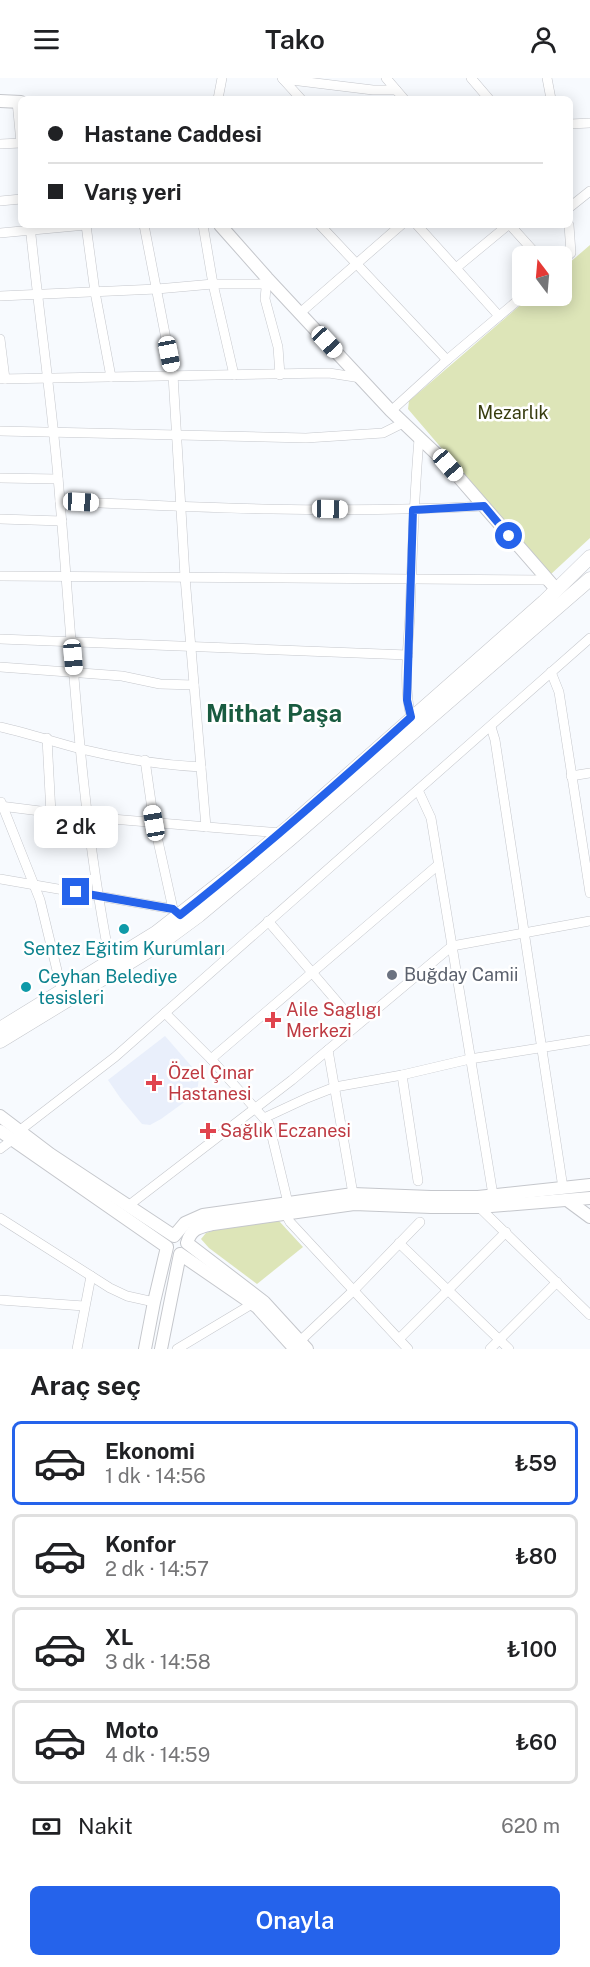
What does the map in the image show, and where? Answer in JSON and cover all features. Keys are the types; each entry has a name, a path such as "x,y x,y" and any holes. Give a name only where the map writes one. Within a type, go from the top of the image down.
{"main road":[{"path":"0,1029 156,933 177,912 281,833 544,602 552,585 569,577 590,557"},
{"path":"569,577 571,585 585,583"},
{"path":"0,1041 161,943 199,915 585,583"}],"street":[{"path":"219,96 222,78"},
{"path":"386,78 401,96"},
{"path":"471,78 486,96"},
{"path":"547,78 550,96"},
{"path":"283,79 373,90 396,90"},
{"path":"283,79 298,96"},
{"path":"0,101 18,101"},
{"path":"573,124 590,123"},
{"path":"0,144 18,143"},
{"path":"573,204 590,190"},
{"path":"0,201 18,198"},
{"path":"0,233 25,228"},
{"path":"30,228 55,434 87,817 110,961"},
{"path":"86,228 111,377"},
{"path":"145,228 173,375 185,577 206,827"},
{"path":"204,228 213,284 234,375"},
{"path":"222,228 266,281 300,313 391,411 448,465 552,585"},
{"path":"323,228 447,360"},
{"path":"300,313 398,228"},
{"path":"420,228 499,316"},
{"path":"456,268 505,228"},
{"path":"512,228 529,246"},
{"path":"569,228 570,246"},
{"path":"0,296 157,289 266,281"},
{"path":"266,281 265,299 278,347 280,375"},
{"path":"391,411 512,305"},
{"path":"0,339 3,379 329,374 361,378"},
{"path":"0,431 306,438 383,433 403,423"},
{"path":"411,717 407,700 408,655 413,510 419,439"},
{"path":"0,478 58,478"},
{"path":"60,501 182,507 413,510 484,506"},
{"path":"0,519 62,520"},
{"path":"0,576 411,580 552,585"},
{"path":"0,1149 115,1057 590,638"},
{"path":"0,639 408,655"},
{"path":"0,667 122,676 160,684 194,685"},
{"path":"551,672 559,692 590,893"},
{"path":"0,727 81,749 171,765 201,767"},
{"path":"490,728 495,740 565,1194 590,1217"},
{"path":"47,738 51,814"},
{"path":"0,879 177,912 154,823 145,760"},
{"path":"571,776 590,773"},
{"path":"418,790 431,818 493,1195"},
{"path":"1,804 51,814 281,833"},
{"path":"1,804 34,885 62,991"},
{"path":"211,1059 438,865"},
{"path":"268,921 357,1025"},
{"path":"128,1206 256,1108 452,946 590,921"},
{"path":"165,1013 211,1059 269,1124 290,1222 408,1349"},
{"path":"264,1118 335,1087 402,1075 470,1059 590,1040"},
{"path":"328,1050 353,1194"},
{"path":"402,1075 418,1181"},
{"path":"0,1116 15,1136 171,1241"},
{"path":"0,1131 15,1136 128,1206 171,1241"},
{"path":"145,1349 154,1302 171,1241 185,1223 203,1215 354,1204 479,1207 588,1191"},
{"path":"161,1349 180,1254 186,1248 190,1233 203,1226 353,1194 431,1197 565,1194"},
{"path":"479,1207 590,1315"},
{"path":"0,1231 4,1220 91,1276 127,1296 154,1302"},
{"path":"301,1346 420,1222"},
{"path":"399,1339 506,1232"},
{"path":"171,1241 181,1236 264,1302 301,1346"},
{"path":"171,1241 171,1252 180,1254 252,1304 301,1346"},
{"path":"399,1243 509,1349"},
{"path":"77,1349 91,1276"},
{"path":"490,1349 557,1282"},
{"path":"0,1300 84,1306"},
{"path":"177,1349 252,1304"}],"shaded area":[{"name":"Özel Çınar Hastanesi","path":"165,1036 199,1075 198,1086 190,1098 161,1119 150,1125 142,1124 108,1080"}],"green space":[{"name":"Mezarlık","path":"590,245 590,538 550,575 408,409 409,401 519,306 572,306 572,261"},
{"path":"279,1221 303,1247 257,1284 209,1248 201,1239 206,1233 215,1230"}],"place":[{"name":"Sentez Eğitim Kurumları","path":"124,929"},
{"name":"Buğday Camii","path":"392,975"},
{"name":"Ceyhan Belediye tesisleri","path":"26,987"},
{"name":"Aile Saglıgı Merkezi","path":"273,1020"},
{"name":"Özel Çınar Hastanesi","path":"154,1083"},
{"name":"Sağlık Eczanesi","path":"208,1131"}],"district":[{"name":"Mithat Paşa","path":"274,714"}],"route":[{"path":"76,892 173,909 180,915 232,873 290,825 411,717 407,700 413,510 484,506 509,536"}]}
